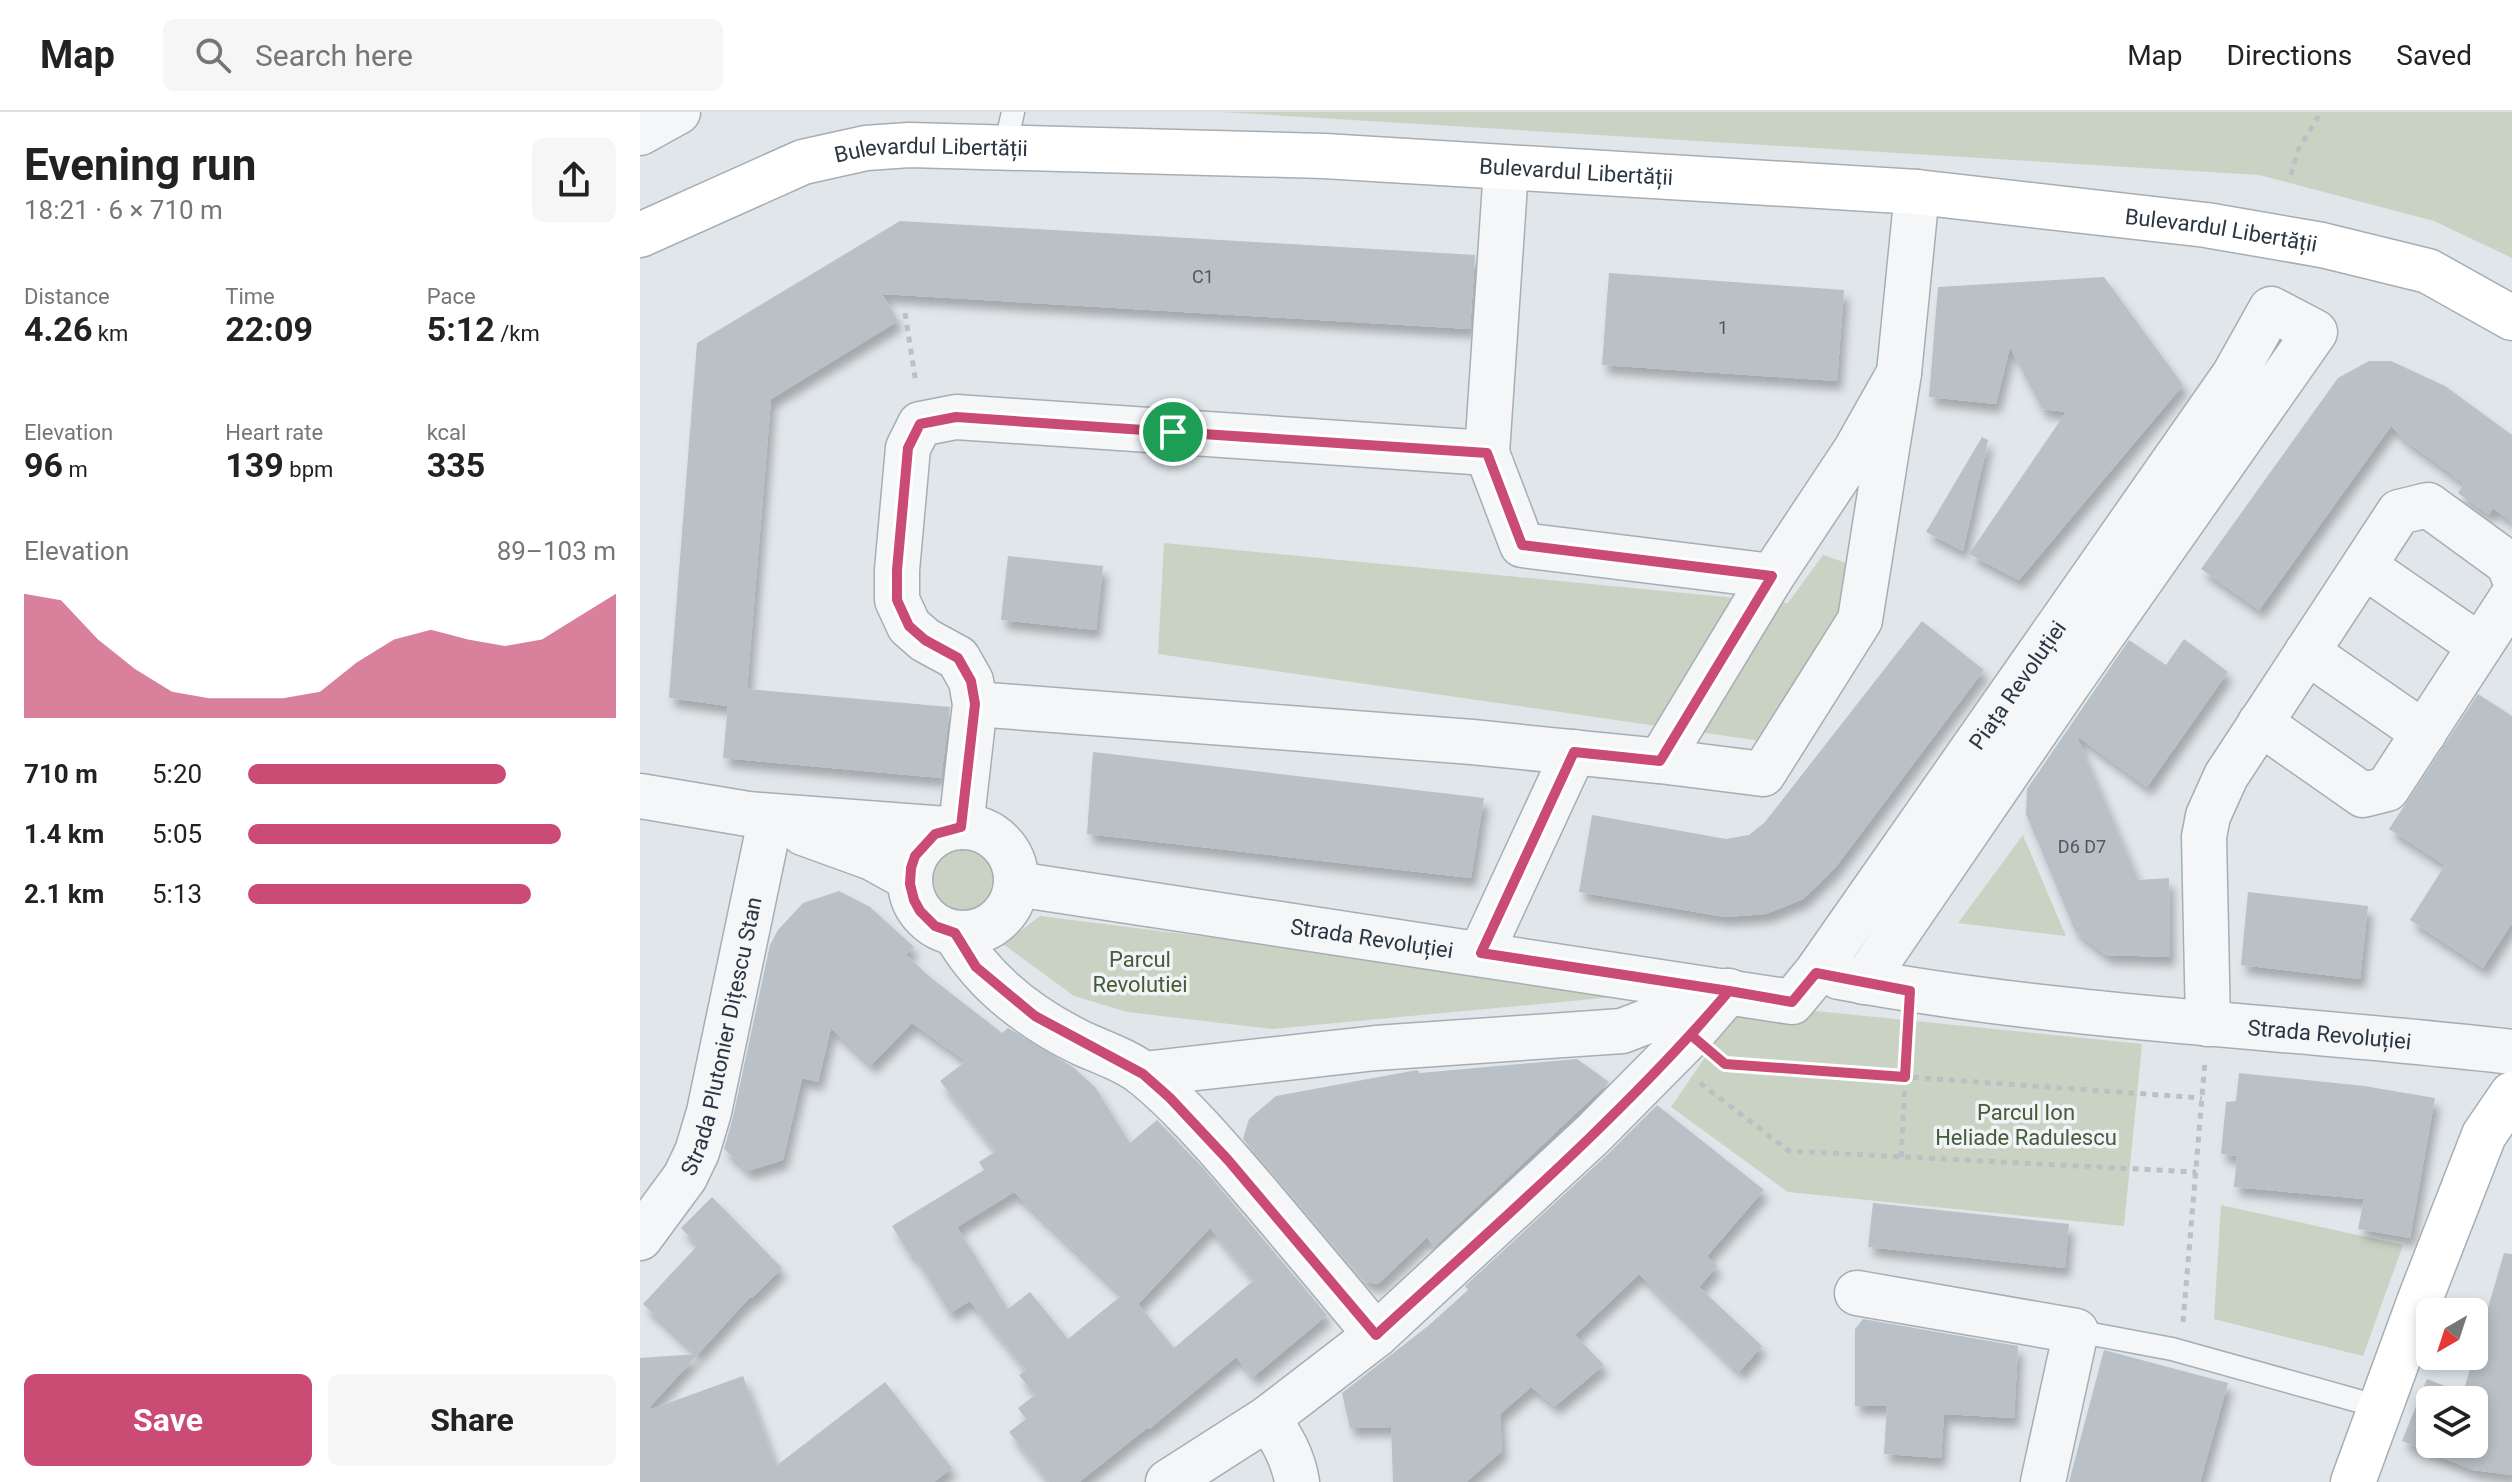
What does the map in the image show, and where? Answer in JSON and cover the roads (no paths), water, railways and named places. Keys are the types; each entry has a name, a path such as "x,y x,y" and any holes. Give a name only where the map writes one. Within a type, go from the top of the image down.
{"street":[{"path":"640,133 678,112"},
{"name":"Bulevardul Libertății","path":"640,235 803,162 834,154 1009,130 1506,169 1917,192 2206,225 2322,245 2428,271 2512,318"},
{"path":"1506,169 1487,453 1522,545 1772,576"},
{"path":"986,705 1472,742 1763,774 1860,620 1899,373 1917,192"},
{"name":"Piața Revoluției","path":"1729,991 1792,1002 1816,973 2234,375 2271,309 2315,332 1864,982"},
{"path":"1660,761 1772,576 1855,451 1899,373"},
{"path":"963,829 986,705 958,658 917,634 904,618 897,600 908,448 920,424 956,417 1487,453"},
{"path":"2208,1024 2204,837 2208,816 2216,795 2260,723 2399,512 2428,505 2509,564 2512,573"},
{"path":"2364,566 2480,646"},
{"path":"2260,723 2363,795 2387,789 2512,597"},
{"path":"2307,652 2424,733"},
{"path":"1481,953 1574,752"},
{"path":"640,796 759,818 963,829 995,836 1010,853 1015,866 1016,884 1011,904 995,923 980,931 955,933 935,926 920,911 914,900 910,879 913,862 922,846 935,834 963,829"},
{"path":"759,818 872,858 910,879"},
{"name":"Strada Plutonier Dițescu Stan","path":"640,1238 685,1177 697,1152 709,1112 759,818"},
{"name":"Strada Revoluției","path":"1016,884 1729,991"},
{"path":"955,933 976,967 1035,1016 1143,1074 1192,1120 1376,1335"},
{"name":"Strada Revoluției","path":"1816,973 1910,991 2147,1018 2512,1052"},
{"path":"1143,1074 1376,1048 1622,1031 1729,991"},
{"path":"1168,1482 1268,1418 1376,1335 1593,1134 1729,991"},
{"path":"2353,1482 2484,1135 2512,1094"},
{"path":"1857,1293 2076,1331 2043,1482"},
{"path":"1268,1418 1294,1463 1297,1482"}],"lane":[{"path":"2076,1331 2181,1351 2380,1407"}],"park label":[{"name":"Parcul Revolutiei","path":"1140,972"},
{"name":"Parcul Ion Heliade Radulescu","path":"2026,1124"}]}
